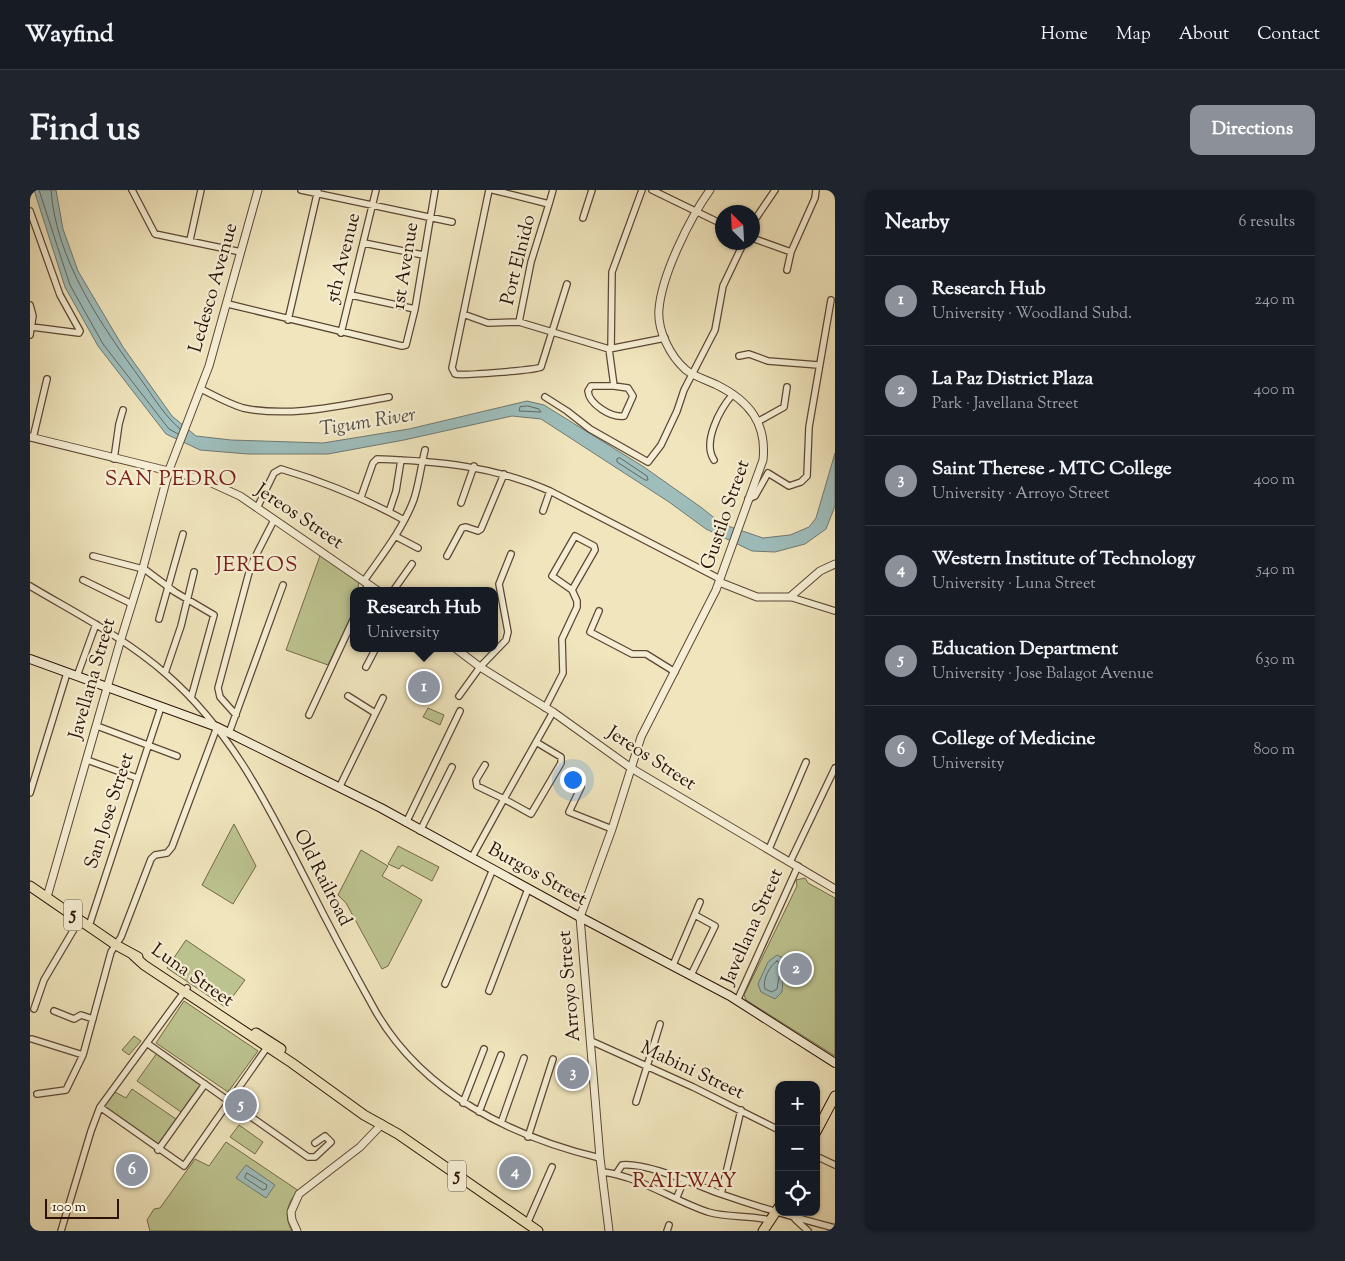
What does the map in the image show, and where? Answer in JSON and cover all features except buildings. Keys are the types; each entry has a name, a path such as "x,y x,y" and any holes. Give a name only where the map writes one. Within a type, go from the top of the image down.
{"main road":[{"name":"Burgos Street","path":"30,659 217,727 381,808 580,918 691,975 737,1001 835,1063"},
{"name":"5","path":"30,886 116,945"},
{"name":"Luna Street","path":"116,945 134,955 144,965 269,1044 368,1111 379,1122 538,1231"},
{"path":"819,1126 835,1096"},
{"path":"763,1231 775,1212"},
{"path":"770,1231 775,1215"}],"street":[{"path":"190,240 201,190"},
{"name":"Ledesco Avenue","path":"174,454 200,392 228,304 258,190"},
{"path":"301,190 318,192 372,206 452,222"},
{"name":"5th Avenue","path":"341,333 376,190"},
{"name":"1st Avenue","path":"341,333 402,346 406,345 415,309 428,218 435,190"},
{"path":"489,190 452,368 455,374 481,375 515,369 538,369 543,363 567,284"},
{"name":"Port Elnido","path":"493,190 549,204 531,262 519,322"},
{"path":"549,204 552,190"},
{"path":"583,218 592,190"},
{"path":"614,386 610,349 612,272 642,190"},
{"path":"652,190 715,220"},
{"path":"710,190 696,210 673,263 661,299 659,320 665,338 675,358 692,374 733,394 759,421 784,407 787,387"},
{"path":"760,212 775,190"},
{"path":"787,270 791,252 816,198 816,190"},
{"path":"135,191 156,234 241,252"},
{"path":"288,320 318,192"},
{"path":"30,211 60,295 80,331 78,334 32,327"},
{"path":"760,241 791,252"},
{"path":"364,243 423,255"},
{"path":"545,397 590,429 648,462 661,445 692,374 715,330 724,286 740,250"},
{"path":"351,295 415,309"},
{"path":"748,499 755,496 768,473 789,486 801,482 807,476 809,427 818,365 825,340 831,300"},
{"path":"228,304 341,333"},
{"path":"30,306 32,327 30,335"},
{"path":"463,314 488,323 519,322 552,330 587,344 610,349 665,338"},
{"path":"739,356 749,354 768,361 818,365"},
{"path":"32,438 47,379"},
{"path":"592,386 614,386 628,388 633,396 624,416 616,416 593,403 588,397 588,391 592,386"},
{"path":"200,392 238,406 263,410 307,410 389,397"},
{"path":"714,460 710,454 710,447 715,425 733,394"},
{"path":"114,459 123,410"},
{"name":"Gustilo Street","path":"580,918 612,829 630,768 655,707 693,640 720,580 726,558 763,460 764,439 759,421"},
{"name":"Jereos Street","path":"32,438 205,480 240,496 366,585"},
{"path":"366,585 404,520 415,496 425,450"},
{"name":"Javellana Street","path":"47,897 97,726 120,639 143,568 168,470 174,454"},
{"path":"389,512 396,491 401,460"},
{"path":"362,497 374,461 422,460 474,466 504,474 550,491 720,580 757,597 790,597 835,611"},
{"path":"461,503 474,466"},
{"path":"257,508 278,469 324,482 362,497 404,520"},
{"path":"447,556 463,526 478,531 481,529 504,474"},
{"path":"543,511 550,491"},
{"path":"236,715 220,697 218,688 220,676 251,564 274,520"},
{"path":"159,619 183,534"},
{"path":"395,536 418,548"},
{"path":"546,708 563,672 562,639 577,607 577,601 572,590 552,576 575,536 594,546 595,550 572,590"},
{"path":"498,648 506,640 508,632 499,584 511,554"},
{"path":"94,556 143,568 188,600 214,615 191,698"},
{"path":"396,587 412,564"},
{"path":"790,597 820,571 835,564"},
{"path":"165,673 188,600 194,572"},
{"path":"83,580 132,604"},
{"path":"229,733 283,585"},
{"name":"Old Railroad","path":"30,586 120,639 165,673 217,727 258,786 384,1026 423,1071 478,1112 528,1137 600,1158"},
{"path":"599,611 590,632 632,654 646,654 675,672"},
{"path":"77,676 96,624"},
{"path":"309,716 350,636"},
{"path":"366,667 374,652"},
{"name":"Jereos Street","path":"460,652 480,667 553,712 630,768 835,889"},
{"path":"459,696 480,667 494,652"},
{"path":"30,793 67,672"},
{"path":"348,696 375,714"},
{"path":"339,788 383,698"},
{"name":"San Jose Street","path":"88,926 161,706"},
{"path":"406,823 460,711"},
{"path":"472,858 553,712"},
{"path":"97,726 177,756"},
{"path":"37,1094 66,1090 83,1055 111,952 116,945 151,859 155,855 167,853 172,847 217,727"},
{"path":"485,765 476,780 477,786 531,814 562,758 536,742"},
{"path":"87,760 137,778"},
{"path":"769,849 806,762"},
{"path":"420,831 452,767"},
{"path":"790,862 835,768"},
{"path":"581,787 569,812 612,829"},
{"name":"Javellana Street","path":"737,1001 798,866"},
{"path":"445,984 493,869"},
{"path":"489,990 528,889"},
{"path":"673,965 700,902"},
{"path":"691,975 714,926 695,915"},
{"name":"Arroyo Street","path":"580,918 600,1158 609,1231"},
{"path":"34,1008 44,980 80,919"},
{"path":"61,1231 100,1108 133,1060 148,1044 186,990"},
{"path":"54,1011 74,1019 81,1015 93,1019"},
{"path":"636,1102 649,1067 660,1024"},
{"path":"32,1039 83,1055"},
{"name":"Mabini Street","path":"591,1041 741,1110 775,1128"},
{"path":"148,1044 308,1157 315,1157 331,1142 325,1136 314,1144"},
{"path":"100,1108 158,1150 184,1166 269,1044"},
{"path":"464,1103 484,1049"},
{"path":"478,1112 501,1055"},
{"path":"501,1123 524,1058"},
{"path":"528,1137 553,1059"},
{"path":"158,1150 205,1084"},
{"path":"721,1194 741,1110"},
{"path":"297,1231 291,1212 299,1194 360,1147 379,1122"},
{"path":"820,1158 835,1165"},
{"path":"616,1174 618,1167 625,1164 775,1208"},
{"path":"527,1224 552,1167"},
{"path":"603,1172 616,1174 716,1214 769,1220"},
{"path":"677,1197 684,1180"},
{"path":"794,1217 835,1228"},
{"path":"794,1217 808,1231"}],"green space":[{"path":"321,553 359,577 358,587 350,587 350,618 328,665 286,650"},
{"path":"428,708 444,715 440,725 423,717"},
{"path":"234,824 256,866 233,904 202,885"},
{"path":"398,846 439,867 432,881 402,865 399,869 388,864"},
{"path":"361,850 388,866 382,876 422,900 388,966 382,969 346,903 338,895"},
{"path":"805,878 808,883 835,898 835,1056 746,1000 744,995 797,886 796,880"},
{"path":"186,940 245,980 225,1007 167,968"},
{"path":"184,1001 258,1051 228,1092 156,1043"},
{"path":"134,1036 141,1041 129,1055 122,1050"},
{"path":"157,1053 201,1084 181,1112 137,1081"},
{"path":"132,1089 176,1119 156,1147 103,1107 115,1092 126,1098"},
{"path":"237,1093 250,1101 248,1105 258,1112 254,1117 231,1101"},
{"path":"239,1125 263,1142 255,1154 230,1137"},
{"path":"226,1142 299,1191 291,1200 287,1215 292,1231 150,1231 147,1220 154,1209 160,1208 195,1159 209,1166"}],"water":[{"path":"34,190 56,190 63,229 78,271 123,347 172,416 196,436 231,440 323,443 409,429 527,401 544,405 644,467 722,524 763,538 790,535 809,527 816,518 835,453 835,506 826,529 805,544 775,552 752,551 706,529 669,502 541,419 512,416 404,440 328,454 248,454 200,450 166,434 98,346 65,287"},
{"path":"777,955 788,960 790,965 783,979 782,992 775,999 761,992 758,984 768,962"},
{"path":"246,1165 275,1185 266,1198 236,1178"}],"place":[{"name":"Research Hub","path":"424,687"},
{"name":"La Paz District Plaza","path":"796,969"},
{"name":"Saint Therese - MTC College","path":"573,1073"},
{"name":"Education Department","path":"241,1105"},
{"name":"College of Medicine","path":"132,1170"},
{"name":"Western Institute of Technology","path":"515,1172"}],"district":[{"name":"SAN PEDRO","path":"171,480"},
{"name":"JEREOS","path":"257,566"},
{"name":"RAILWAY","path":"685,1182"}],"water label":[{"name":"Tigum River","path":"368,423"}]}
